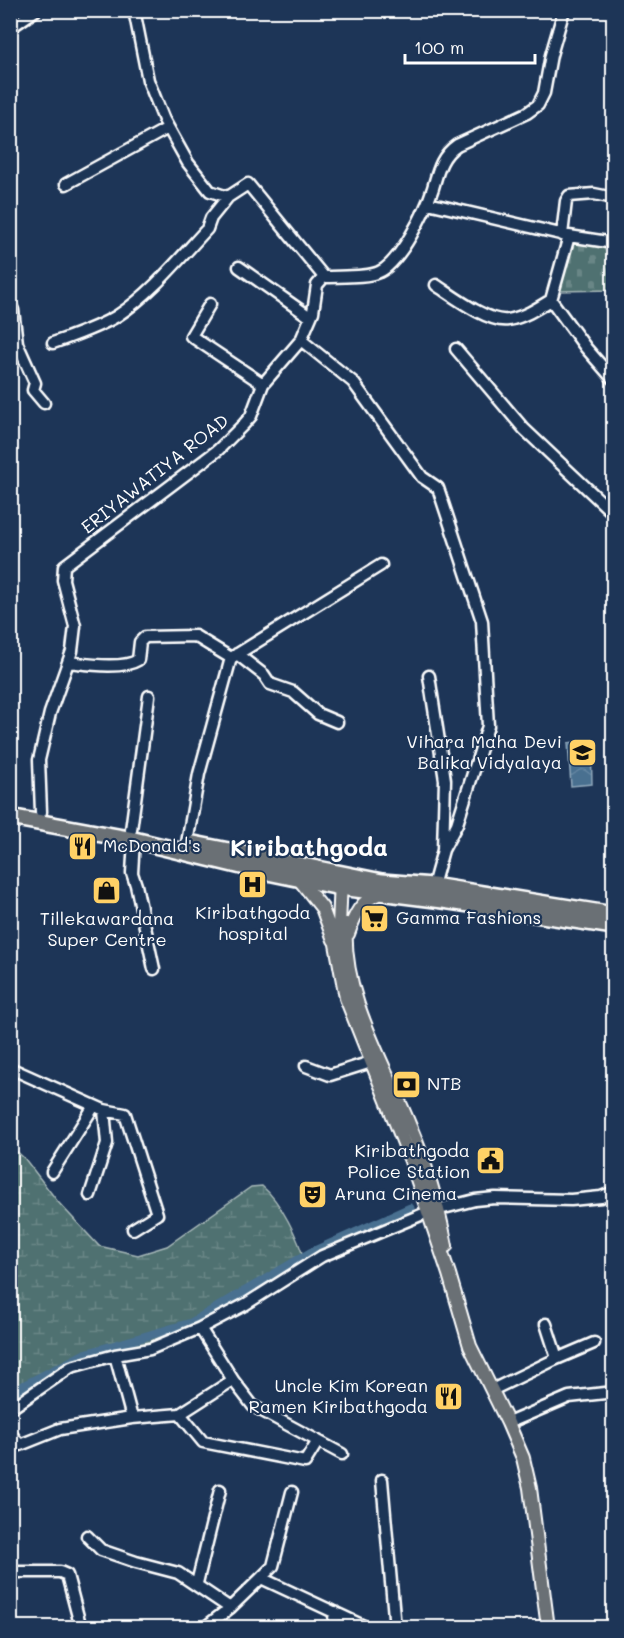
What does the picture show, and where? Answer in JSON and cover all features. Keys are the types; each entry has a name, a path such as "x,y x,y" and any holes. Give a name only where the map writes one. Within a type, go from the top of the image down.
{"highway":[{"path":"10,806 40,817 187,843 381,893 444,900 614,926"},
{"path":"10,817 40,817"},
{"path":"132,835 299,879 433,886 614,915"}],"main road":[{"path":"299,879 322,908 340,944 360,1011 411,1126 470,1346 523,1458 530,1488 548,1628"},
{"path":"345,882 340,944 346,998 433,1211"},
{"path":"340,944 354,914 372,896 381,893"}],"street":[{"path":"10,28 36,10"},
{"path":"134,10 148,80 168,128 188,163 210,191 228,197"},
{"path":"53,343 94,329 118,315 147,293 207,229 212,218 228,197 248,184 324,277 369,275 380,272 391,263 418,223 428,203 441,163 448,152 457,145 527,113 538,105 544,93 555,38 564,10"},
{"path":"66,184 168,128"},
{"path":"614,198 594,194 570,196 566,201 565,236 551,300 586,348 614,380"},
{"path":"428,203 565,236 614,243"},
{"path":"239,267 310,317"},
{"name":"ERIYAWATIYA ROAD","path":"40,817 39,760 51,713 72,651 75,626 63,580 64,566 218,450 251,416 263,384 301,340 310,317 317,285 324,277"},
{"path":"436,285 478,312 505,321 521,316 551,300"},
{"path":"10,304 17,343 35,383 33,390 44,403"},
{"path":"210,304 191,336 263,384"},
{"path":"301,340 352,382 422,477 438,488 482,621 488,726 457,824 443,850 433,886"},
{"path":"456,349 524,429 614,514"},
{"path":"187,843 199,774 234,656 381,565"},
{"path":"68,662 107,666 134,663 138,660 140,642 145,637 195,636 234,656 264,675 270,684 293,692 318,714 337,722"},
{"path":"429,676 446,780 443,850"},
{"path":"149,696 132,835 132,873 154,969"},
{"path":"306,1066 330,1075 371,1062"},
{"path":"10,1068 99,1108 125,1114 157,1214 133,1229"},
{"path":"52,1172 99,1108"},
{"path":"90,1195 107,1143 99,1108"},
{"path":"10,1409 71,1367 115,1355 150,1349 200,1328 246,1304 322,1256 433,1211 475,1200 495,1198 571,1200 601,1197 614,1192"},
{"path":"546,1324 557,1358"},
{"path":"200,1328 233,1380 253,1406 342,1454"},
{"path":"492,1390 594,1342"},
{"path":"115,1355 132,1418"},
{"path":"10,1433 20,1445 60,1429 132,1418 180,1414 233,1380"},
{"path":"508,1423 569,1397 614,1392"},
{"path":"180,1414 203,1442 305,1462 318,1441"},
{"path":"382,1480 395,1628"},
{"path":"197,1583 220,1490"},
{"path":"204,1628 230,1608 273,1566 292,1492"},
{"path":"87,1536 101,1550 178,1573 197,1583 230,1608"},
{"path":"10,1572 60,1572 66,1575 81,1628"},
{"path":"261,1578 368,1628"},
{"path":"333,1628 335,1612"}],"green space":[{"path":"570,242 613,248 613,290 559,291"},
{"path":"11,1146 25,1159 58,1202 99,1246 138,1255 167,1246 251,1187 262,1186 276,1201 288,1222 305,1263 230,1309 171,1338 75,1362 11,1405"}],"water":[{"path":"591,740 592,784 571,786 568,743"}],"waterway":[{"path":"10,1396 23,1386 85,1354 191,1323 312,1252 410,1208"}],"place":[{"name":"Vihara Maha Devi Balika Vidyalaya","path":"583,752"},
{"name":"McDonald's","path":"82,846"},
{"name":"Kiribathgoda hospital","path":"253,884"},
{"name":"Tillekawardana Super Centre","path":"107,890"},
{"name":"Gamma Fashions","path":"375,918"},
{"name":"NTB","path":"406,1084"},
{"name":"Kiribathgoda Police Station","path":"491,1161"},
{"name":"Aruna Cinema","path":"313,1194"},
{"name":"Uncle Kim Korean Ramen Kiribathgoda","path":"449,1396"}],"district":[{"name":"Kiribathgoda","path":"309,848"}]}
